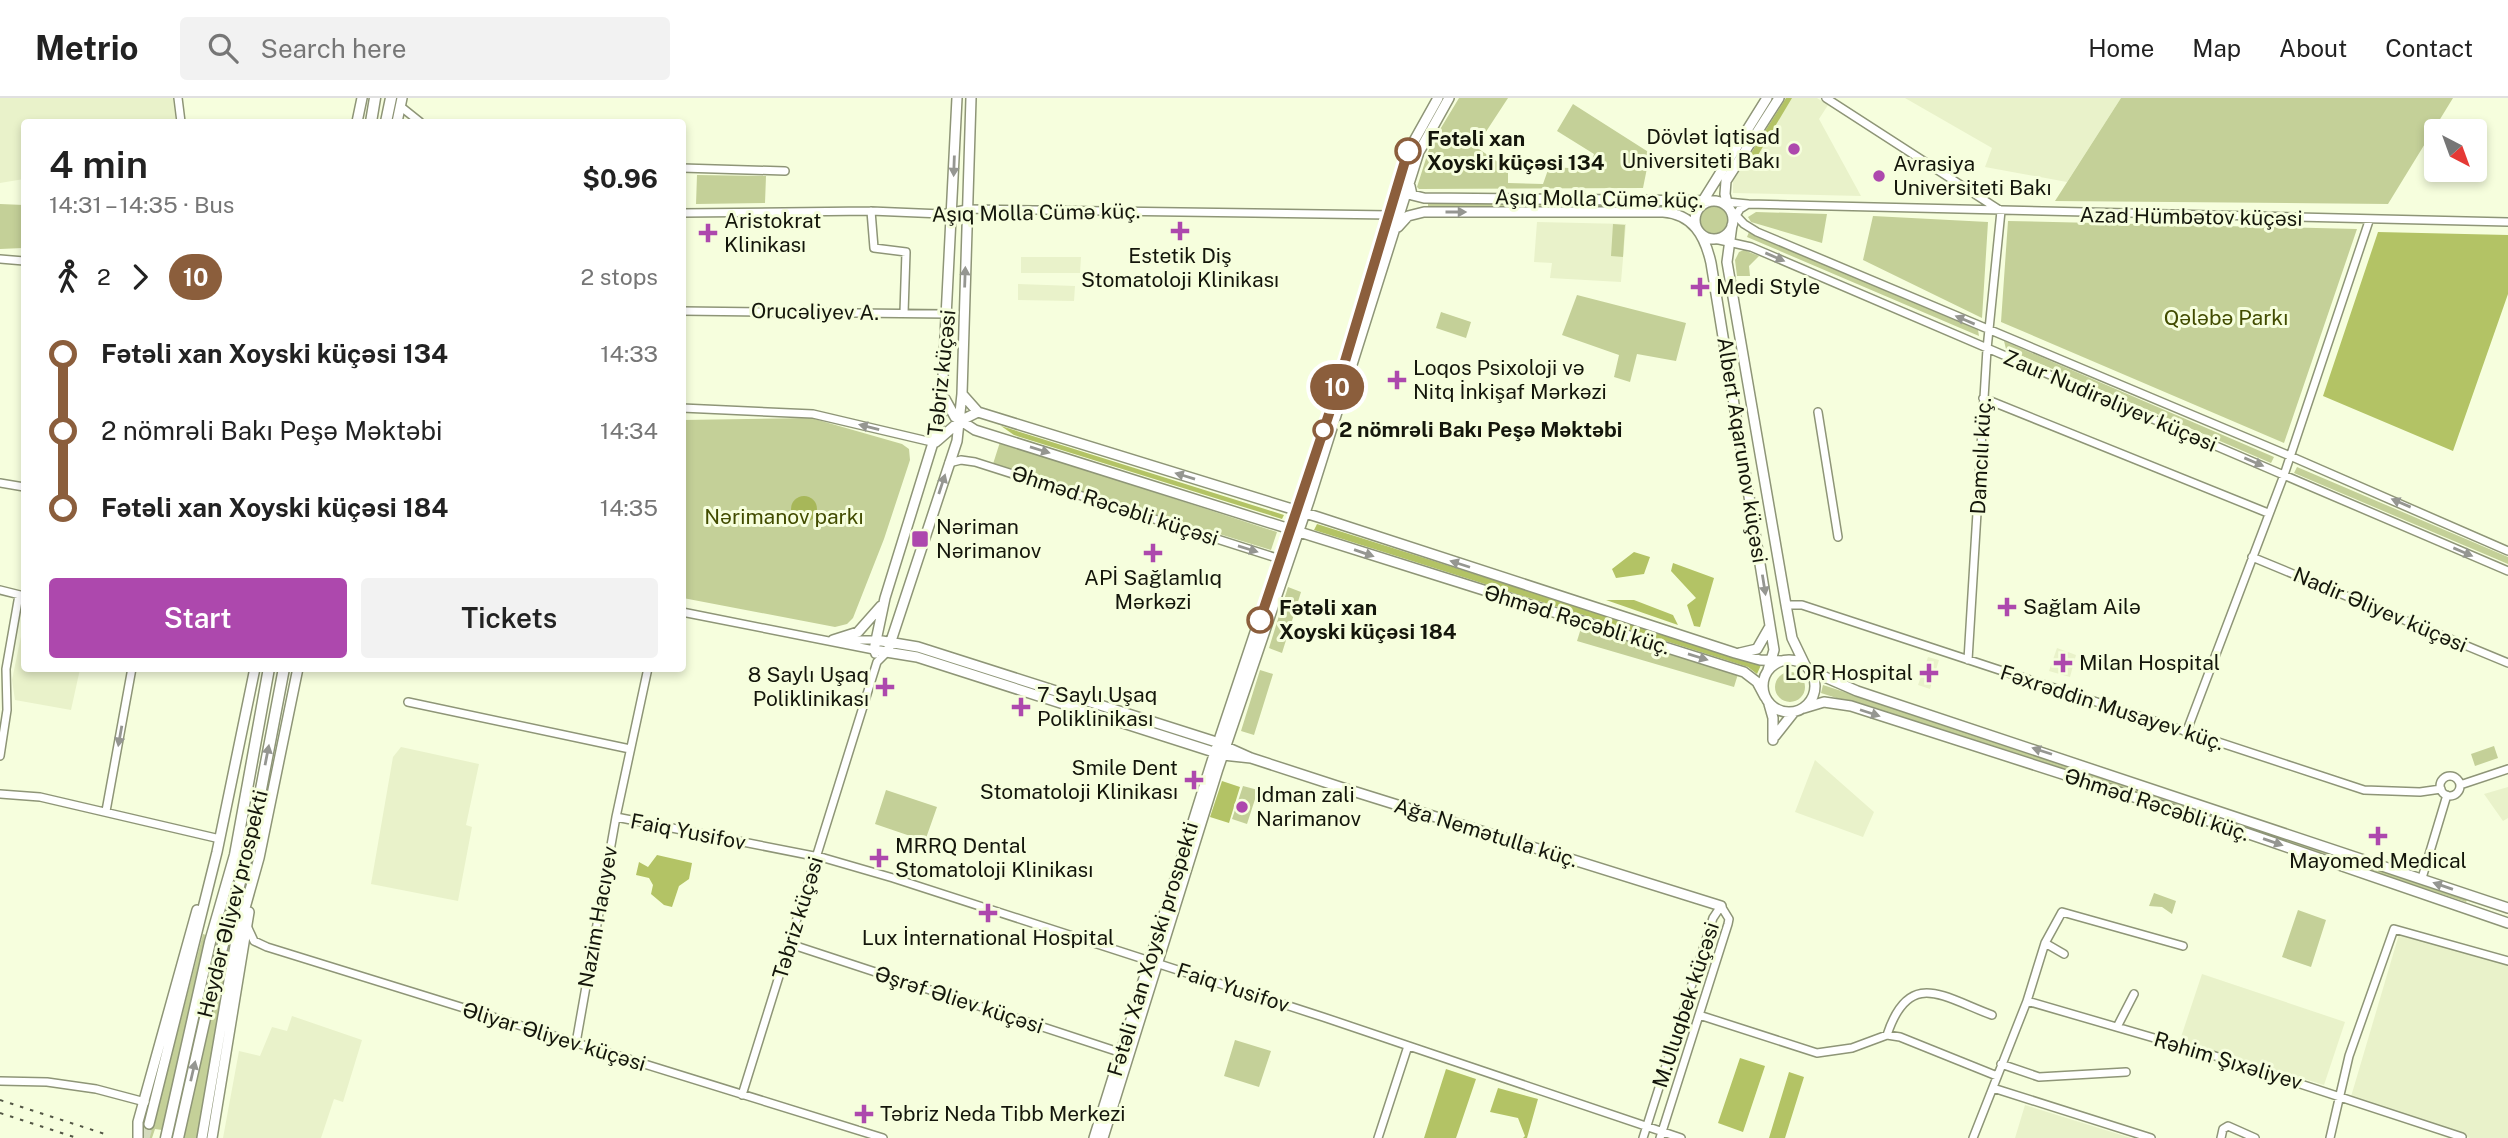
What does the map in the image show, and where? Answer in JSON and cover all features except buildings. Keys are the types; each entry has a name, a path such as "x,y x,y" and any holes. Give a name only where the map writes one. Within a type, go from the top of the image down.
{"highway":[{"path":"371,119 375,98"},
{"path":"387,119 391,98"},
{"name":"Heydər Əliyev prospekti","path":"166,1138 210,942 235,855 268,672"},
{"name":"Heydər Əliyev prospekti","path":"178,1138 215,974 251,842 283,672"}],"main road":[{"path":"358,119 362,98"},
{"name":"Təbriz küçəsi","path":"875,645 885,598 936,443 944,394 957,98"},
{"name":"Təbriz küçəsi","path":"889,647 957,441 960,421 971,98"},
{"path":"1305,513 1301,497 1409,150 1438,98"},
{"path":"1290,528 1305,513 1423,144 1449,98"},
{"path":"1767,98 1696,212 1698,230 1710,238 1723,236 1733,220 1725,187 1730,173 1779,98"},
{"path":"1396,231 1408,216 1424,212 1424,198 1410,193 1410,183"},
{"name":"Aşıq Molla Cümə küç.","path":"1424,198 1716,201"},
{"path":"1696,212 1702,205 1716,201 1727,204"},
{"name":"Aşıq Molla Cümə küç.","path":"1424,212 1675,213 1686,217 1698,230"},
{"name":"Albert Aqarunov küçəsi","path":"1733,220 1727,262 1792,638 1808,668"},
{"name":"Albert Aqarunov küçəsi","path":"1698,230 1711,263 1778,661"},
{"path":"944,394 949,409 960,421"},
{"path":"949,463 936,443 960,421 978,412 962,394"},
{"name":"Əhməd Rəcəbli küç.","path":"978,412 1305,513 1735,653 1778,661"},
{"name":"Əhməd Rəcəbli küç.","path":"960,421 975,429 1744,672 1756,682 1767,700"},
{"path":"957,441 965,433 975,429"},
{"name":"Fətəli Xan Xoyski prospekti","path":"1219,748 1294,547 1290,528"},
{"name":"Fətəli Xan Xoyski prospekti","path":"1094,1138 1155,962 1219,748 1290,528"},
{"path":"900,550 904,562 910,563 918,555"},
{"path":"833,640 863,628 885,598"},
{"path":"1735,653 1757,649 1767,636 1770,623"},
{"path":"875,645 918,647 1219,748"},
{"path":"889,647 1219,748"},
{"path":"1778,661 1808,668 1815,691 1804,708 1794,712 1779,728 1773,740 1773,721 1763,683 1768,670 1778,661"},
{"name":"Əhməd Rəcəbli küç.","path":"1808,668 1857,691 2508,908"},
{"path":"149,1124 220,839 254,672"},
{"path":"212,1138 239,962 297,672"},
{"path":"1767,700 1780,711 1794,712"},
{"name":"Əhməd Rəcəbli küç.","path":"1804,708 1824,702 1851,706 2246,833 2508,923"},
{"name":"Ağa Nemətulla küç.","path":"1219,748 1721,906"},
{"path":"202,1138 236,940 259,858"},
{"path":"138,1138 137,1127 188,935 214,862"},
{"path":"2468,909 2473,895"},
{"name":"Fətəli Xan Xoyski prospekti","path":"1102,1138 1125,1054"}],"street":[{"path":"178,98 181,119"},
{"path":"1826,98 2001,211"},
{"path":"401,102 417,119"},
{"path":"686,168 785,171"},
{"name":"Azad Hümbətov küçəsi","path":"1727,204 2369,221 2508,222"},
{"path":"1733,220 1748,204"},
{"name":"Aşıq Molla Cümə küç.","path":"686,213 871,211 953,214 967,209 1390,215"},
{"path":"871,211 874,248 906,252 904,313"},
{"name":"Damcılı küç.","path":"1968,660 1983,398 2001,211"},
{"name":"Zaur Nudirəliyev küçəsi","path":"1733,220 2508,551"},
{"path":"2186,733 2284,475 2369,221"},
{"name":"Zaur Nudirəliyev küçəsi","path":"1710,238 1751,247 2508,571"},
{"path":"0,259 21,261"},
{"name":"Orucəliyev A.","path":"686,311 948,314"},
{"path":"1983,398 2268,513"},
{"path":"686,408 813,414 936,443"},
{"path":"1818,412 1838,537"},
{"name":"Əhməd Rəcəbli küçəsi","path":"949,463 961,460 975,462 1280,559"},
{"path":"0,483 21,486"},
{"name":"Nadir Əliyev küçəsi","path":"2252,556 2508,663"},
{"path":"0,590 21,595"},
{"path":"0,756 7,710 6,669 21,600"},
{"name":"Fəxrəddin Musayev küç.","path":"1786,605 1802,605 2364,790 2444,792"},
{"path":"686,613 833,640 875,645 877,662"},
{"path":"877,662 889,647"},
{"name":"Təbriz küçəsi","path":"742,1094 877,662"},
{"path":"106,811 131,672"},
{"name":"Nazim Hacıyev","path":"576,1043 616,817 647,672"},
{"path":"408,702 630,749"},
{"path":"2444,792 2456,794 2460,785 2508,769"},
{"path":"2422,878 2444,792 2442,782 2448,777 2457,779 2460,785"},
{"path":"0,794 40,797 220,839"},
{"name":"Faiq Yusifov","path":"616,817 816,857 966,901 1647,1126 1661,1135 1681,1138"},
{"name":"M.Uluqbek küçəsi","path":"1643,1138 1713,918 1721,906 1729,919 1661,1135"},
{"path":"1973,1138 2027,1001 2045,943 2063,912 2183,946"},
{"path":"247,924 251,937 267,947"},
{"path":"2330,1138 2349,1056 2395,929 2508,961"},
{"path":"2045,943 2064,954"},
{"name":"Əşrəf Əliev küçəsi","path":"790,944 1125,1054"},
{"path":"239,962 248,950 267,947"},
{"name":"Əliyar Əliyev küçəsi","path":"267,947 883,1138"},
{"path":"1887,1035 1905,1002 1920,992 1931,993 1992,1015"},
{"path":"2117,1027 2134,994"},
{"name":"Rəhim Şıxəliyev","path":"2027,1001 2339,1096 2462,1137"},
{"path":"1699,1015 1817,1052 1852,1048 1887,1035 1900,1037 1997,1076"},
{"path":"1378,1138 1408,1046"},
{"path":"2001,1065 2039,1077 2126,1072"},
{"path":"0,1081 47,1082 96,1089 145,1102"},
{"path":"1993,1088 2151,1138"},
{"path":"2221,1138 2223,1129 2228,1126 2255,1138"}],"shaded area":[{"path":"0,98 173,98 176,119 21,119 21,180 0,183"},
{"name":"Dövlət İqtisad Universiteti Bakı","path":"1784,98 1817,98 1828,105 1819,119 1861,196 1733,193 1733,181"},
{"path":"1786,98 1792,98 1758,155 1748,158"},
{"path":"1905,98 2121,98 2067,182 1985,167 1992,148"},
{"path":"1537,222 1626,224 1621,282 1550,278 1552,263 1534,262"},
{"path":"2378,232 2508,235 2508,294 2453,451 2323,396"},
{"path":"1021,257 1081,257 1080,273 1021,273"},
{"path":"1018,284 1075,286 1074,301 1018,300"},
{"path":"1001,426 1284,515 1282,519 1014,435"},
{"path":"804,496 814,499 817,509 814,519 804,522 794,519 791,509 794,499"},
{"path":"1317,524 1761,665 1757,674 1748,667 1314,530"},
{"path":"1634,552 1650,557 1644,574 1616,578 1612,569"},
{"path":"1673,563 1714,578 1700,627 1694,626 1687,605 1696,598 1671,571"},
{"path":"1606,600 1634,600 1673,615 1678,625"},
{"path":"21,636 21,672 79,672 71,710 15,700 12,680"},
{"name":"Milan Hospital","path":"2057,648 2076,655 2070,677 2049,671"},
{"name":"LOR Hospital","path":"1928,657 1939,660 1930,689 1918,685"},
{"path":"401,747 479,764 466,825 472,827 458,901 371,884 393,757"},
{"path":"1815,760 1874,812 1863,837 1795,812"},
{"path":"1222,781 1240,787 1229,823 1210,817"},
{"path":"2508,787 2508,818 2503,821 2484,794"},
{"path":"657,855 692,863 689,879 679,886 672,907 664,905 651,894 653,885 649,878 636,875 639,862 648,867"},
{"path":"2400,931 2508,963 2508,1138 2470,1138 2350,1100"},
{"path":"2202,974 2345,1022 2324,1085 2180,1040"},
{"path":"292,1016 362,1040 343,1102 334,1099 321,1138 223,1138 239,1051 260,1056 272,1027 287,1031"},
{"path":"1740,1058 1765,1066 1743,1132 1718,1123"},
{"path":"1446,1069 1476,1079 1456,1138 1424,1138"},
{"path":"1789,1072 1804,1077 1785,1138 1769,1138"},
{"path":"1498,1088 1538,1099 1527,1138 1523,1138 1525,1136 1518,1118 1490,1112"},
{"path":"2025,1105 2131,1138 2015,1138"}],"green space":[{"path":"1459,98 1508,98 1476,147 1508,169 1508,183 1543,184 1549,167 1589,169 1594,154 1557,131 1573,104 1650,153 1643,188 1419,189 1417,187 1430,146"},
{"path":"2121,98 2453,98 2440,119 2424,119 2424,145 2388,204 2055,201"},
{"path":"697,175 766,176 765,203 696,204"},
{"path":"1428,202 1679,202 1679,207 1428,206"},
{"path":"0,204 21,205 21,248 0,249"},
{"path":"1713,204 1724,208 1728,219 1724,230 1713,234 1702,230 1698,219 1702,208"},
{"path":"1756,212 1827,214 1822,243 1751,222 1748,217"},
{"path":"1873,216 1988,222 1982,318 1863,260"},
{"name":"Qələbə Parkı","path":"2008,221 2357,229 2284,443 2001,322"},
{"path":"1613,224 1625,225 1623,257 1611,256"},
{"path":"1749,232 1978,330 1979,336 1747,237"},
{"path":"1744,250 1759,256 1749,266 1750,276 1737,276 1735,260 1739,252"},
{"path":"1577,295 1686,323 1676,361 1637,354 1630,382 1614,377 1619,355 1562,335"},
{"path":"1441,312 1471,322 1466,338 1436,328"},
{"path":"2004,341 2274,457 2271,463 2006,349"},
{"name":"Nərimanov parkı","path":"811,418 902,444 909,449 910,460 884,539 853,618 847,624 835,627 686,599 686,420"},
{"path":"1000,442 1277,532 1271,550 993,464"},
{"path":"2297,467 2508,557 2508,564 2294,473"},
{"path":"1288,587 1301,592 1282,653 1269,648"},
{"path":"1582,625 1738,674 1734,687 1577,641"},
{"path":"1260,670 1273,674 1254,735 1241,731"},
{"path":"1790,672 1801,676 1805,687 1801,698 1790,702 1779,698 1775,687 1779,676"},
{"path":"1823,685 2468,897 2466,902 1821,693"},
{"path":"2494,746 2498,758 2475,766 2471,754"},
{"path":"1243,786 1258,790 1247,824 1232,819"},
{"path":"886,790 937,807 925,841 875,824"},
{"path":"2154,893 2176,901 2172,914 2162,907 2149,906"},
{"path":"2298,910 2326,920 2311,967 2282,957"},
{"path":"203,934 206,935 162,1130 155,1129 152,1138 145,1138 144,1124 153,1126"},
{"path":"229,939 232,940 198,1138 183,1138"},
{"path":"1235,1040 1271,1051 1259,1087 1224,1076"}],"tunnel":[{"path":"145,1138 149,1124"}],"railway":[{"path":"0,1100 108,1135"},
{"path":"0,1113 77,1138"}],"bus line":[{"name":"10","path":"1260,620 1331,408 1408,151"}],"place":[{"name":"Dövlət İqtisad Universiteti Bakı","path":"1794,149"},
{"name":"Fətəli xan Xoyski küçəsi 134","path":"1408,151"},
{"name":"Avrasiya Universiteti Bakı","path":"1879,176"},
{"name":"Estetik Diş Stomatoloji Klinikası","path":"1180,231"},
{"name":"Aristokrat Klinikası","path":"708,233"},
{"name":"Medi Style","path":"1700,287"},
{"name":"Loqos Psixoloji və Nitq İnkişaf Mərkəzi","path":"1397,380"},
{"name":"2 nömrəli Bakı Peşə Məktəbi","path":"1323,430"},
{"name":"Nəriman Nərimanov","path":"920,539"},
{"name":"APİ Sağlamlıq Mərkəzi","path":"1153,553"},
{"name":"Sağlam Ailə","path":"2007,607"},
{"name":"Fətəli xan Xoyski küçəsi 184","path":"1260,620"},
{"name":"Milan Hospital","path":"2063,663"},
{"name":"LOR Hospital","path":"1929,673"},
{"name":"8 Saylı Uşaq Poliklinikası","path":"885,687"},
{"name":"7 Saylı Uşaq Poliklinikası","path":"1021,707"},
{"name":"Smile Dent Stomatoloji Klinikası","path":"1194,780"},
{"name":"Idman zali Narimanov","path":"1242,807"},
{"name":"Mayomed Medical","path":"2378,836"},
{"name":"MRRQ Dental Stomatoloji Klinikası","path":"879,858"},
{"name":"Lux İnternational Hospital","path":"988,913"},
{"name":"Təbriz Neda Tibb Merkezi","path":"864,1114"}]}
